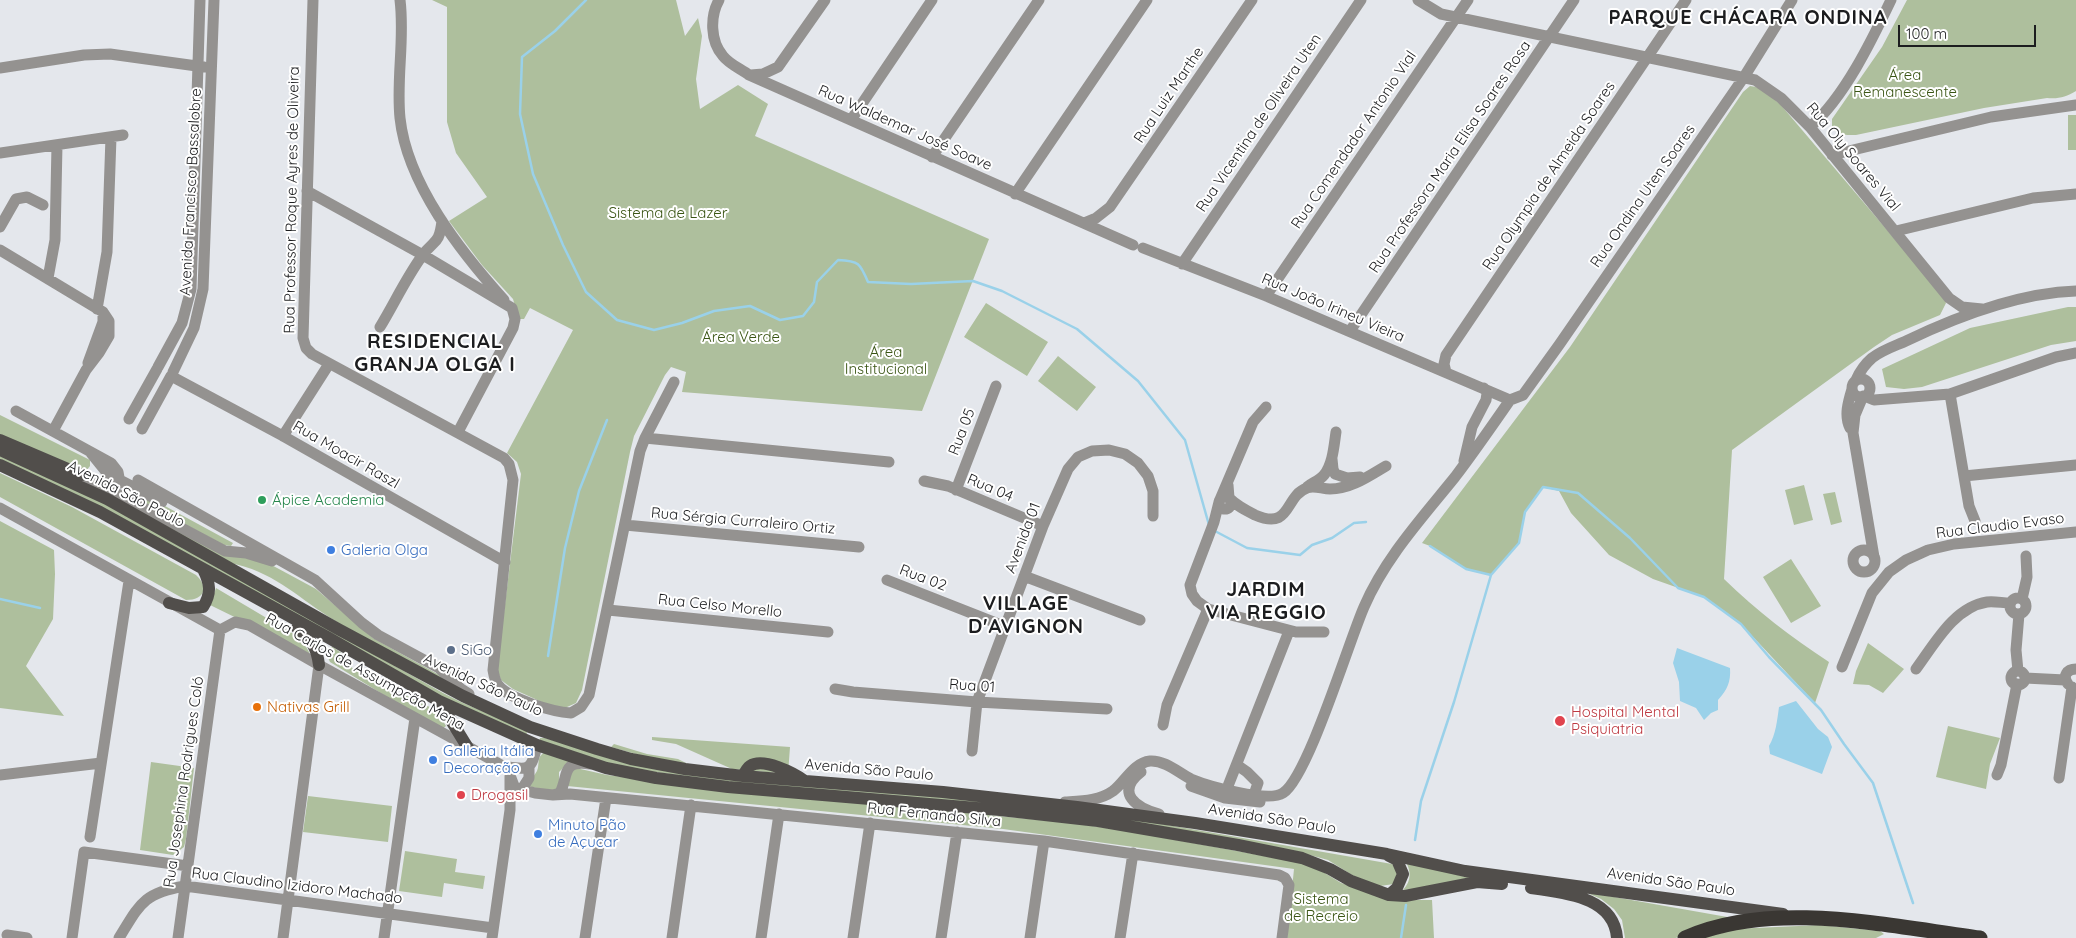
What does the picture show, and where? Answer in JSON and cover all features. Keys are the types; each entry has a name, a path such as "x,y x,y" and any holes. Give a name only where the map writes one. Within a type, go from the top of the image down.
{"highway":[{"path":"1685,938 1716,926 1801,916 1980,938"}],"main road":[{"path":"0,440 82,475"},
{"name":"Avenida São Paulo","path":"0,450 107,499 338,629 463,696 530,727 597,750 631,759 685,769 743,776 943,792 1195,823 1387,854 1465,871 1801,916"},
{"name":"Avenida São Paulo","path":"0,466 100,512 203,568 262,603 330,638 439,701 537,745 606,768 656,778 728,787 1000,810 1107,823 1302,858 1330,869 1351,881 1389,895 1404,896 1461,884 1485,882 1578,896 1603,910 1614,925 1617,938"},
{"path":"168,603 189,608 204,607 210,590 209,581 203,568"},
{"path":"262,603 307,635 318,654 319,666"},
{"path":"439,701 468,748"},
{"path":"530,727 537,735 537,745"},
{"path":"1387,854 1397,860 1403,874 1397,888 1389,895"}],"street":[{"name":"Avenida Francisco Bassalobre","path":"129,419 182,323 190,289 196,66 200,0"},
{"name":"Avenida Francisco Bassalobre","path":"142,429 194,328 204,289 214,0"},
{"name":"Rua Professor Roque Ayres de Oliveira","path":"313,0 303,338 306,348 328,364 504,458 513,471 493,670 498,686 507,693 558,712 571,713 581,707 590,695 608,610"},
{"path":"400,0 400,118 418,178 442,221 476,268 512,308 515,319 513,328 458,432"},
{"name":"Rua Waldemar José Soave","path":"719,0 712,20 720,52 724,58 749,75 1138,247"},
{"path":"749,75 763,74 778,67 825,0"},
{"path":"850,120 932,0"},
{"path":"932,157 1038,0"},
{"path":"1015,194 1147,0"},
{"name":"Rua Luiz Marthe","path":"1110,207 1252,0"},
{"name":"Rua Vicentina de Oliveira Uten","path":"1182,264 1361,0"},
{"name":"Rua Oly Soares Vial","path":"1418,0 1441,14 1456,18 1756,80 1769,88 1810,126 1949,298 1962,307 1982,309"},
{"name":"Rua Comendador Antonio Vial","path":"1266,296 1468,0"},
{"name":"Rua Professora Maria Elisa Soares Rosa","path":"1350,331 1574,0"},
{"name":"Rua Olympia de Almeida Soares","path":"1446,372 1444,360 1446,355 1686,0"},
{"name":"Rua Ondina Uten Soares","path":"1253,798 1283,793 1293,782 1306,758 1363,608 1377,578 1464,465 1510,400 1523,395 1744,77 1792,0"},
{"path":"1810,126 1827,111 1871,42 1891,0"},
{"path":"0,68 84,55 110,54 196,66"},
{"name":"Avenida Francisco Bassalobre","path":"196,66 211,68"},
{"path":"778,67 779,77 786,92"},
{"path":"1832,155 1992,117 2042,108 2076,105"},
{"path":"0,153 124,135"},
{"path":"100,311 107,252 111,137"},
{"path":"48,278 55,240 57,145"},
{"path":"1896,231 2033,198 2076,194"},
{"path":"0,227 16,200 27,197 44,205"},
{"path":"307,197 334,205 512,308"},
{"path":"1084,223 1096,218 1110,207"},
{"path":"1104,232 1110,207"},
{"path":"380,327 423,255 436,243 440,235 442,221"},
{"name":"Rua João Irineu Vieira","path":"1138,247 1266,296 1510,400"},
{"path":"0,250 100,311 109,321 108,336 99,353 86,370 53,431"},
{"path":"1870,550 1853,433 1847,418 1847,405 1854,384 1867,362 1942,323 1982,309 2046,294 2076,291"},
{"path":"1942,323 1951,310 1949,298"},
{"path":"1853,433 1855,415 1867,390 1869,372 1886,351"},
{"path":"1854,384 1863,379 1867,390 1874,400 1950,394 2056,357 2076,353"},
{"path":"283,436 328,364"},
{"name":"Rua Moacir Raszl","path":"158,368 158,375 162,379 167,379 172,374 505,562"},
{"path":"608,610 640,451 674,382"},
{"path":"1854,384 1856,395 1867,390"},
{"name":"Rua 05","path":"956,490 996,386"},
{"path":"1464,465 1472,427 1486,400 1487,393 1484,388"},
{"path":"1950,394 1969,506 1975,521"},
{"path":"1266,407 1253,422 1228,483 1226,503 1211,527 1190,585 1192,594 1197,601 1208,609 1289,631 1324,632"},
{"path":"16,411 91,453 102,462 108,474 235,542 251,548 257,547"},
{"path":"1226,503 1267,519 1277,518 1304,490 1333,469 1336,432"},
{"path":"645,438 889,462"},
{"name":"Avenida 01","path":"972,751 977,702 1004,626 1068,468 1078,457 1101,450 1125,454 1144,469 1153,491 1153,516"},
{"path":"82,475 95,471 102,462"},
{"path":"1304,490 1311,487 1330,489 1354,484 1386,466"},
{"path":"1964,476 2076,466"},
{"path":"1327,475 1351,478 1372,474"},
{"path":"82,475 140,504 225,551 246,553 270,560 315,580"},
{"path":"1327,475 1338,482 1330,489"},
{"path":"120,480 124,492 140,504"},
{"path":"138,480 315,580 362,623 387,640 439,668 461,690 494,710"},
{"name":"Rua 04","path":"924,481 956,490 1043,526"},
{"path":"0,508 168,603 220,630"},
{"name":"Rua Sérgia Curraleiro Ortiz","path":"625,524 859,546"},
{"name":"Rua Claudio Evaso","path":"1842,666 1872,593 1888,572 1906,560 1928,550 1954,544 2076,532"},
{"path":"1997,775 2001,766 2020,678 2016,650 2019,614 2012,612 2010,608 2016,601 2027,577 2026,556"},
{"path":"1024,576 1140,620"},
{"name":"Rua 02","path":"887,580 1004,626"},
{"path":"90,837 129,581"},
{"path":"1916,669 1946,628 1964,612 1986,602 2016,601"},
{"path":"1163,725 1167,705 1208,609"},
{"name":"Rua Celso Morello","path":"608,610 828,632"},
{"name":"Rua Carlos de Assumpção Mena","path":"220,630 235,622 249,625 319,666 503,766"},
{"name":"Rua Josephina Rodrigues Coló","path":"178,938 220,630"},
{"path":"1188,785 1221,792 1225,792 1227,789 1289,631"},
{"path":"283,938 319,666"},
{"path":"2059,778 2071,684 2068,671 2076,669"},
{"path":"2020,678 2071,684"},
{"name":"Rua 01","path":"835,689 977,702 1107,709"},
{"path":"384,938 415,718"},
{"path":"503,766 524,769 529,767 534,760 537,745"},
{"path":"1044,803 1082,801 1104,795 1117,787 1139,765 1149,761 1163,764 1192,779 1253,798"},
{"path":"0,775 101,763"},
{"path":"566,791 564,775 573,765 581,763 606,768"},
{"path":"1237,765 1258,783 1253,798"},
{"path":"503,766 518,786 518,796 510,810"},
{"path":"492,933 510,810 518,786 530,778 529,767"},
{"path":"1195,823 1145,810 1137,806 1130,792 1132,782 1136,776 1145,769 1159,768 1188,785 1225,798 1253,798"},
{"name":"Rua Fernando Silva","path":"518,786 553,794 566,791 606,798 1044,841 1279,875 1285,878 1289,885 1282,938"},
{"path":"585,938 606,798"},
{"path":"672,938 691,805"},
{"path":"761,938 779,814"},
{"path":"853,938 870,823"},
{"path":"941,938 957,832"},
{"path":"1030,938 1044,841"},
{"path":"72,938 84,852 188,866"},
{"path":"1120,938 1133,853"},
{"name":"Rua Claudino Izidoro Machado","path":"119,938 136,911 148,897 164,889 185,886 388,913 492,933"},
{"path":"7,935 27,938"}],"green space":[{"path":"432,0 676,0 685,36 698,18 702,36 696,79 700,109 738,85 768,104 755,136 989,239 922,411 682,392 686,372 671,367 665,375 634,436 582,690 576,703 567,707 555,708 513,689 501,680 497,669 521,474 517,462 507,453 573,330 530,308 524,319 519,319 513,299 482,265 449,221 487,197 456,153 447,122 447,7"},
{"name":"Área Remanescente","path":"1907,0 2076,0 2076,91 2062,97 1984,108 1856,135 1837,132 1832,128 1832,119 1882,47"},
{"path":"1750,86 1763,90 1780,104 1944,297 1946,303 1940,315 1892,335 1732,450 1724,579 1775,623 1829,662 1815,703 1741,624 1704,597 1653,579 1609,555 1571,513 1559,491 1543,487 1525,512 1519,543 1491,575 1466,569 1422,543 1570,347 1743,92"},
{"path":"2068,115 2076,115 2076,150 2068,150"},
{"path":"986,303 1048,342 1027,376 964,337"},
{"path":"2068,307 2076,307 2076,341 2051,345 1922,387 1904,389 1886,387 1882,369 1970,328"},
{"path":"1058,356 1096,387 1077,411 1038,381"},
{"path":"0,415 90,460 90,466 86,471 0,435"},
{"path":"0,455 106,503 443,693 526,730 526,736 458,707 0,460"},
{"path":"44,463 224,553 266,562 316,589 373,638 443,677 443,680 371,642 271,578 230,563"},
{"path":"0,473 72,507 196,575 203,584 203,592 197,598 186,600 0,497"},
{"path":"1804,485 1813,520 1794,525 1785,490"},
{"path":"130,487 233,543 231,546 224,545 126,493 126,488"},
{"path":"1835,492 1842,522 1831,525 1823,494"},
{"path":"0,521 54,550 53,619 26,666 64,716 0,708"},
{"path":"1791,559 1821,606 1791,623 1763,577"},
{"path":"216,588 302,639 310,654 210,605"},
{"path":"1868,643 1904,669 1883,693 1869,685 1853,684 1856,671"},
{"path":"333,647 343,654 351,667 390,692 405,695 436,710 446,726 441,730 330,662 324,649"},
{"path":"1948,726 2000,738 1990,764 1986,789 1936,777"},
{"path":"652,737 790,747 788,774 732,769 676,744 652,740"},
{"path":"540,738 611,758 1099,813 1392,864 1399,872 1394,884 1380,886 1360,880 1328,860 1295,851 1120,822 792,790 624,768 539,742"},
{"path":"614,744 647,754 678,759 688,764 660,761 611,747"},
{"path":"545,752 571,760 559,772 559,788 552,791 527,786 537,771 540,756"},
{"path":"151,762 194,768 186,839 184,847 173,855 140,850"},
{"name":"Sistema de Recreio","path":"576,768 607,775 829,800 1072,823 1127,831 1303,863 1320,870 1341,883 1397,900 1432,900 1434,938 1287,938 1294,869 1003,829 567,786 569,773"},
{"path":"308,796 392,806 388,842 303,832"},
{"path":"405,851 457,859 455,872 485,876 483,889 444,883 442,897 399,891"},
{"path":"1405,860 1733,918 1690,930 1676,938 1625,938 1622,920 1614,909 1601,899 1585,892 1509,880 1403,890 1408,883 1410,875"},
{"path":"1820,925 1880,931 1884,934 1876,938 1700,938 1733,929"}],"water":[{"path":"1677,648 1730,668 1729,682 1718,700 1718,710 1711,713 1704,720 1696,708 1680,701 1679,682 1673,663"},
{"path":"1796,701 1818,729 1828,737 1832,747 1822,774 1770,754 1769,746 1775,732 1779,707"}],"waterway":[{"path":"586,0 555,31 522,57 520,114 533,174 563,245 586,292 617,320 654,330 682,323 714,311 750,306 780,320 803,316 814,302 817,282 838,260 858,264 868,282 911,284 973,281 1002,291 1077,329 1138,381 1185,440 1209,525"},
{"path":"548,656 565,548 579,491 607,420"},
{"path":"1430,546 1466,569 1491,575 1519,543 1525,512 1543,487 1578,493 1630,538 1678,588 1704,597 1741,624 1769,657 1821,710 1873,783 1913,903"},
{"path":"1213,530 1247,548 1300,555 1312,545 1332,538 1354,523 1366,522"},
{"path":"1415,840 1421,801 1454,702 1491,575"},
{"path":"0,599 40,608"},
{"path":"1401,938 1406,905"}],"place":[{"name":"Ápice Academia","path":"262,500"},
{"name":"Galeria Olga","path":"331,550"},
{"name":"SiGo","path":"451,650"},
{"name":"Nativas Grill","path":"257,707"},
{"name":"Hospital Mental Psiquiatria","path":"1560,721"},
{"name":"Galleria Itália Decoração","path":"433,760"},
{"name":"Drogasil","path":"461,795"},
{"name":"Minuto Pão de Açucar","path":"538,834"}],"district":[{"name":"PARQUE CHÁCARA ONDINA","path":"1748,18"},
{"name":"RESIDENCIAL GRANJA OLGA I","path":"435,354"},
{"name":"JARDIM VIA REGGIO","path":"1266,602"},
{"name":"VILLAGE D'AVIGNON","path":"1026,616"}],"park label":[{"name":"Sistema de Lazer","path":"668,213"},
{"name":"Área Verde","path":"741,337"},
{"name":"Área Institucional","path":"886,360"}]}
